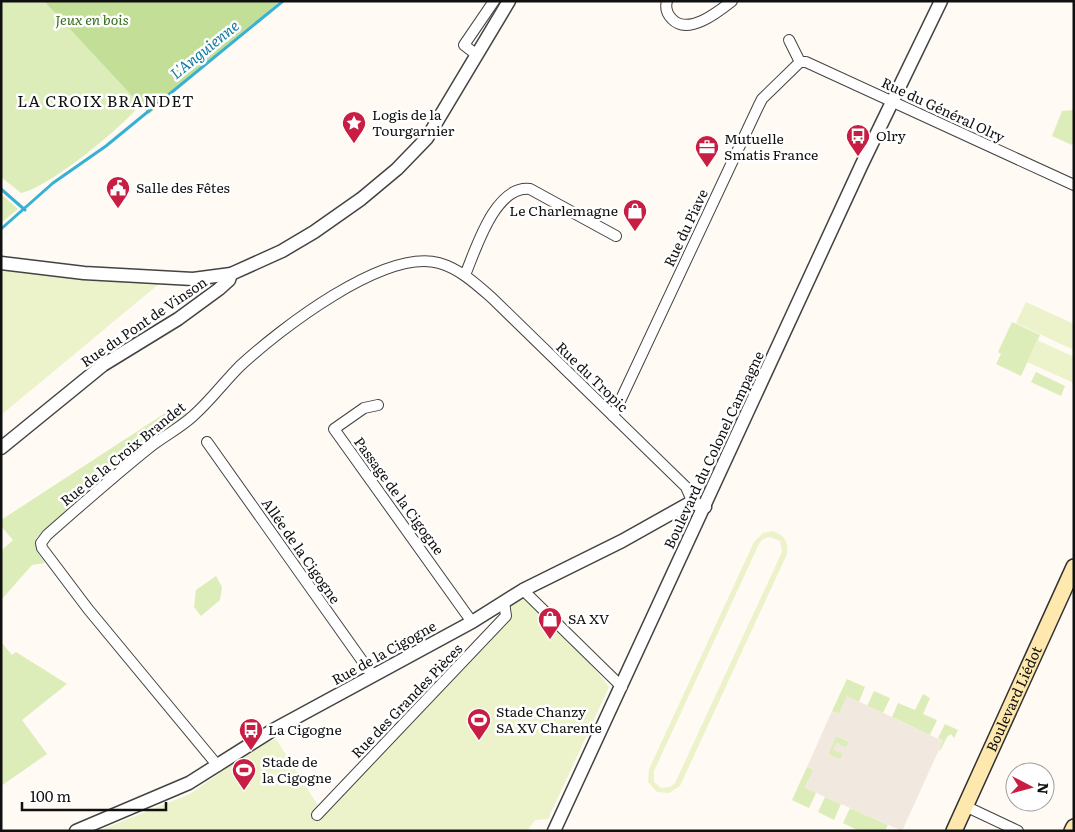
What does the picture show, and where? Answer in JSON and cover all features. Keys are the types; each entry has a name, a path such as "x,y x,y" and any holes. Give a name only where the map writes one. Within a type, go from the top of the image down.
{"main road":[{"name":"Boulevard Liédot","path":"954,831 1070,585 1074,567"}],"street":[{"path":"1,263 84,273 162,278 208,278 231,274 282,251 314,232 361,199 397,169 427,138 437,125 509,1"},
{"path":"667,1 666,10 670,17 675,22 686,26 704,19 732,1"},
{"name":"Boulevard du Colonel Campagne","path":"554,831 622,687 699,505 941,2"},
{"path":"480,49 464,45 491,4"},
{"path":"471,36 480,49"},
{"path":"789,40 800,62"},
{"name":"Rue du Général Olry","path":"800,62 806,62 1074,185"},
{"name":"Rue du Piave","path":"613,416 762,99 800,62"},
{"path":"465,275 487,223 499,205 513,191 521,188 530,189 616,236"},
{"name":"Rue de la Croix Brandet","path":"218,766 88,609 42,548 42,543 47,535 116,473 158,440 193,417 256,352 329,298 396,266 413,262 438,263 465,275"},
{"name":"Rue du Pont de Vinson","path":"1,448 104,365 178,319 218,290 229,280 231,274"},
{"name":"Rue du Tropic","path":"465,275 492,298 686,487 699,505"},
{"name":"Passage de la Cigogne","path":"378,405 364,408 334,429 472,622"},
{"name":"Allée de la Cigogne","path":"207,442 373,676"},
{"name":"Rue de la Cigogne","path":"76,831 189,783 254,741 472,622 523,590 699,505"},
{"path":"523,590 622,687"},
{"name":"Rue des Grandes Pièces","path":"317,814 506,616 504,602"},
{"path":"965,806 1018,831"},
{"name":"Boulevard du Colonel Campagne","path":"545,831 563,812"}],"green space":[{"name":"Jeux en bois","path":"1,1 109,1 141,104 118,127 85,155 49,180 21,193 1,177"},
{"name":"Jeux en bois","path":"44,1 280,1 149,114"},
{"path":"1074,110 1074,141 1072,145 1052,136 1062,111"},
{"path":"1,194 18,209 1,223"},
{"path":"1,268 34,273 160,283 1,415"},
{"path":"1026,302 1074,324 1074,350 1016,323"},
{"path":"1012,322 1040,335 1021,376 996,364 1001,354 998,352"},
{"path":"1037,340 1074,357 1074,383 1027,362"},
{"path":"1036,372 1065,386 1061,396 1031,382"},
{"path":"170,410 188,413 142,447 36,538 37,551 45,563 32,565 1,600 1,551 13,540 1,526 1,520"},
{"path":"773,531 783,537 787,546 787,554 680,786 669,793 657,792 648,782 649,769 754,542 763,533","holes":["770,537 780,541 782,552 675,783 670,787 661,788 654,782 654,771 759,544 763,539"]},
{"path":"216,576 222,587 220,600 201,616 194,607 196,590"},
{"path":"522,597 569,636 609,687 548,819 535,820 527,831 98,831 190,794 261,744 276,739 322,812 509,619 509,603"},
{"path":"1,642 12,655 16,652 67,684 22,720 47,754 1,786"},
{"path":"847,679 865,687 859,702 847,697 839,714 832,711"},
{"path":"874,691 890,698 883,713 867,706"},
{"path":"923,694 930,698 923,714 937,720 930,735 892,717 898,703 915,710"},
{"path":"945,724 958,730 954,738 951,734 947,737 940,751 943,741 938,738"},
{"path":"836,736 849,742 846,748 837,743 843,754 840,760 828,754"},
{"path":"807,767 814,770 805,787 816,793 809,808 792,800"},
{"path":"825,797 841,804 834,820 818,812"},
{"path":"850,808 888,825 885,831 859,831 843,823"}],"shaded area":[{"path":"847,696 943,741 902,831 805,788 813,770 807,767 832,711 839,714","holes":["836,736 849,742 846,748 837,742 833,750 843,754 840,759 828,754"]}],"waterway":[{"name":"L'Anguienne","path":"1,229 53,183 106,146 283,1"},
{"name":"L'Anguienne","path":"1,189 25,210"}],"place":[{"name":"Logis de la Tourgarnier","path":"354,144"},
{"name":"Olry","path":"858,157"},
{"name":"Mutuelle Smatis France","path":"707,168"},
{"name":"Salle des Fêtes","path":"118,209"},
{"name":"Le Charlemagne","path":"635,232"},
{"name":"SA XV","path":"550,640"},
{"name":"Stade Chanzy SA XV Charente","path":"479,741"},
{"name":"La Cigogne","path":"251,751"},
{"name":"Stade de la Cigogne","path":"244,791"}],"district":[{"name":"LA CROIX BRANDET","path":"106,101"}]}
